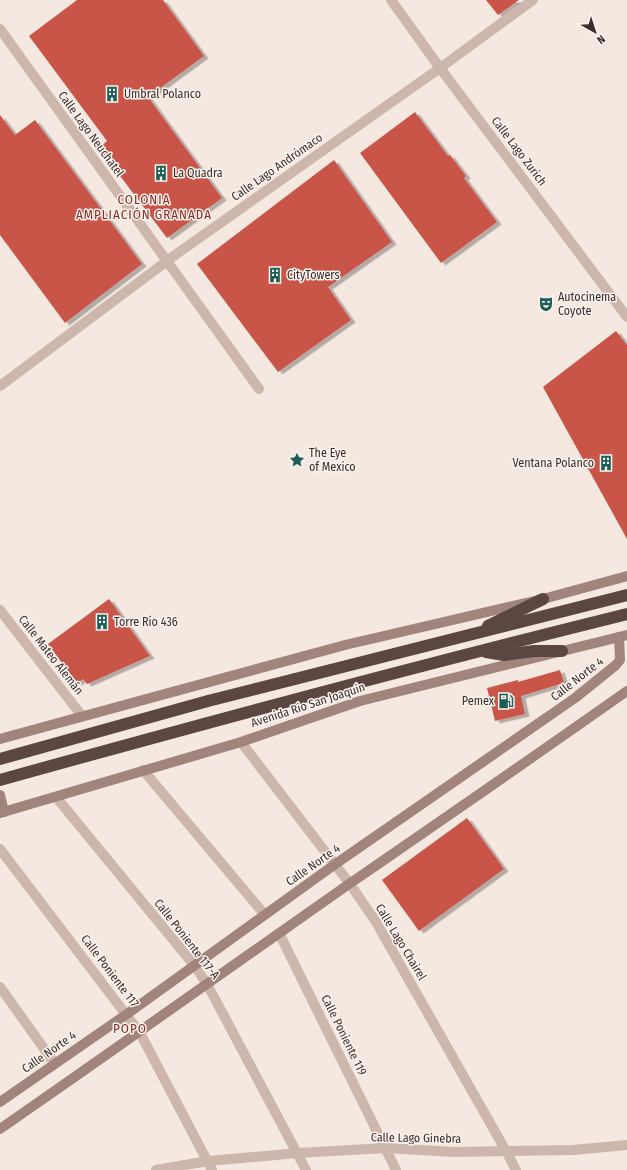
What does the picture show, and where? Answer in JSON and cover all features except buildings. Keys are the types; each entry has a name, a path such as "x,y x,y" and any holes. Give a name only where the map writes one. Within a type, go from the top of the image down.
{"highway":[{"name":"Avenida Río San Joaquín","path":"0,759 208,701 627,595"},
{"path":"474,634 496,621 543,599"},
{"name":"Avenida Río San Joaquín","path":"0,780 212,721 627,614"},
{"path":"479,651 504,655 534,651 562,651"}],"street":[{"name":"Calle Lago Zurich","path":"391,0 440,68 627,317"},
{"name":"Calle Lago Andrómaco","path":"0,386 167,261 440,68 533,0"},
{"name":"Calle Lago Neuchatel","path":"0,29 259,390"},
{"path":"0,740 82,716 345,645 543,599 627,576"},
{"name":"Calle Mateo Alemán","path":"0,610 82,716"},
{"name":"Avenida Río San Joaquín","path":"2,812 241,742 360,701 623,636"},
{"name":"Calle Norte 4","path":"0,1102 127,1014 334,865 569,703 609,672 620,660 623,636"},
{"path":"0,1129 140,1033 279,933 627,691"},
{"name":"Calle Lago Chairel","path":"241,742 350,884 376,922 516,1170"},
{"path":"142,770 264,915"},
{"path":"0,795 2,812"},
{"name":"Calle Poniente 117-A","path":"56,797 194,965 207,984 306,1170"},
{"name":"Calle Poniente 117","path":"0,849 140,1033 210,1165"},
{"name":"Calle Poniente 119","path":"279,933 396,1170"},
{"path":"0,988 55,1064"},
{"name":"Calle Lago Ginebra","path":"156,1170 210,1165 298,1153 386,1148 455,1152 573,1150 627,1145"}],"place":[{"name":"Umbral Polanco","path":"112,94"},
{"name":"La Quadra","path":"161,173"},
{"name":"CityTowers","path":"275,275"},
{"name":"Autocinema Coyote","path":"546,304"},
{"name":"The Eye of Mexico","path":"297,460"},
{"name":"Ventana Polanco","path":"606,463"},
{"name":"Torre Río 436","path":"102,622"},
{"name":"Pemex","path":"506,701"}],"district":[{"name":"COLONIA AMPLIACIÓN GRANADA","path":"144,206"},
{"name":"POPO","path":"130,1028"}]}
